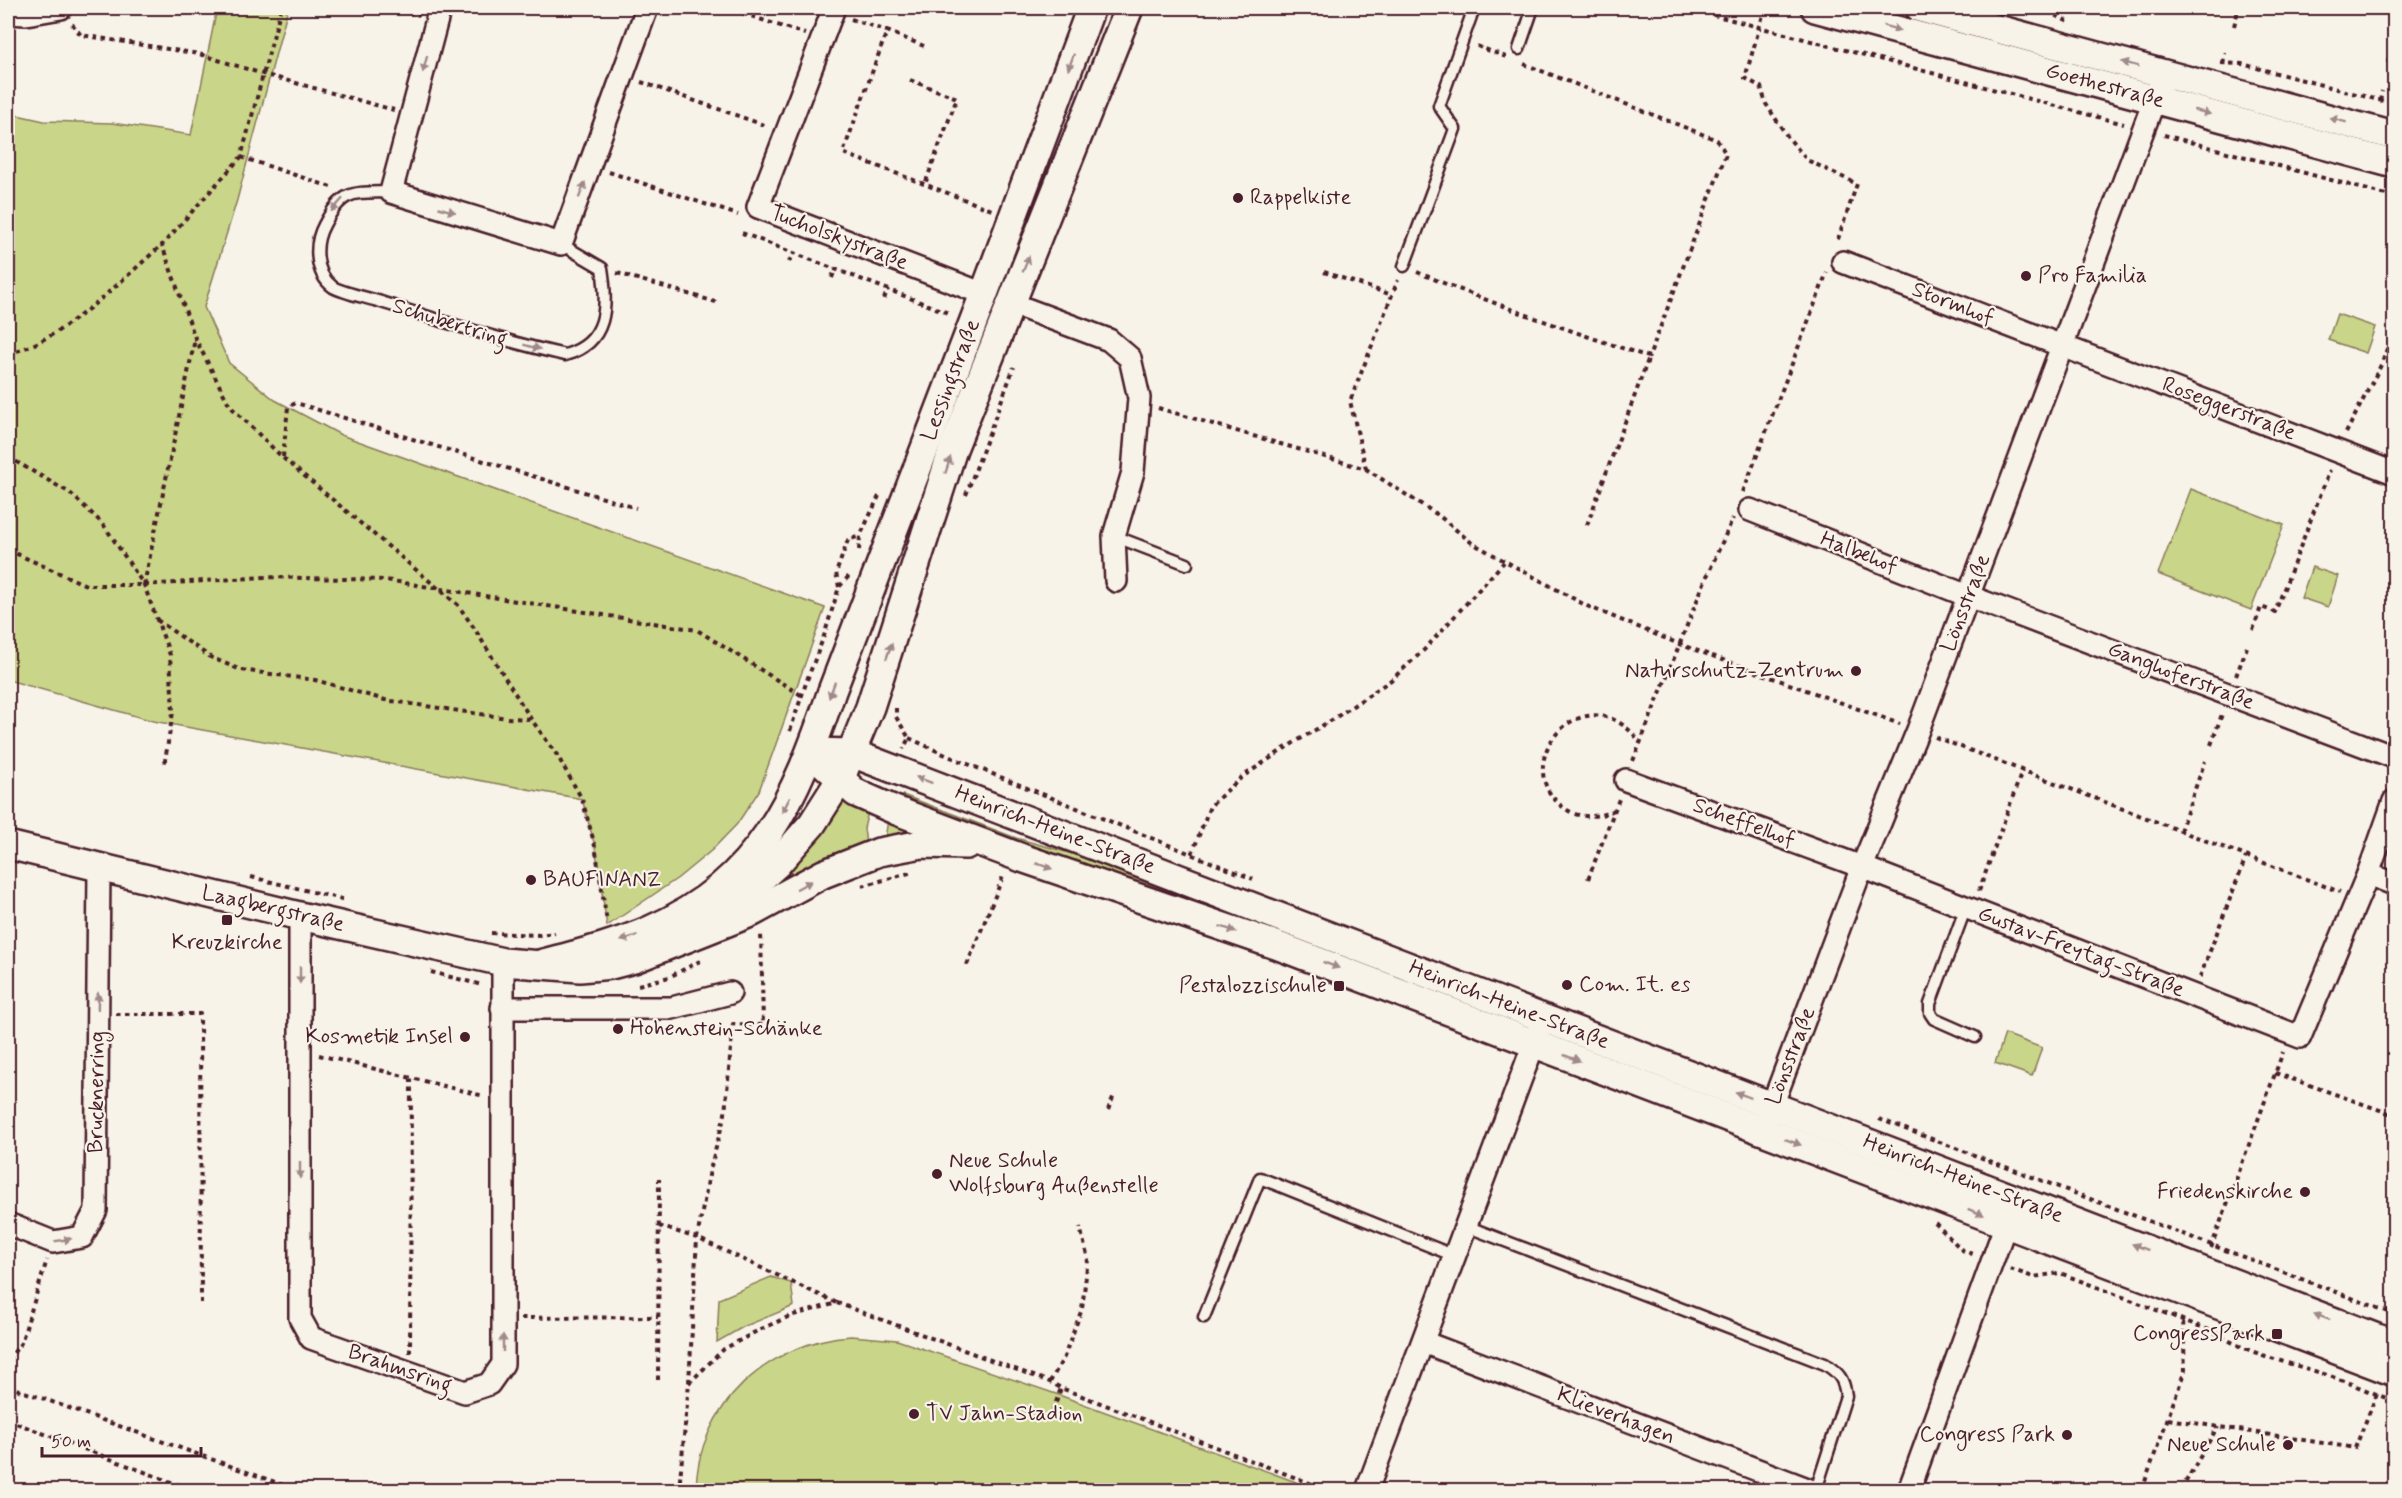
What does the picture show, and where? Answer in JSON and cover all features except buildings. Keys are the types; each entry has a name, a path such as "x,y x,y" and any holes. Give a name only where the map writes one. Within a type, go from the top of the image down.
{"street":[{"path":"8,13 26,14 61,8"},
{"path":"439,14 391,192 561,244 647,8"},
{"name":"Lessingstraße","path":"811,752 838,675 1091,8"},
{"name":"Lessingstraße","path":"852,753 891,644 953,448 1129,8"},
{"name":"Goethestraße","path":"1815,8 2394,164"},
{"name":"Goethestraße","path":"1920,8 2394,136"},
{"name":"Tucholskystraße","path":"833,10 758,207 984,294"},
{"name":"Lönsstraße","path":"1767,1118 2064,346 2156,99 2163,73"},
{"name":"Stormhof","path":"1836,259 2064,346"},
{"name":"Lessingstraße","path":"1010,303 1109,340 1131,358 1139,398 1133,472 1114,536 1116,581"},
{"name":"Roseggerstraße","path":"2064,346 2394,473"},
{"name":"Halbehof","path":"1742,506 1968,596"},
{"name":"Ganghoferstraße","path":"1968,596 2394,757"},
{"name":"Heinrich-Heine-Straße","path":"811,752 852,753 1544,1018 2007,1224 2187,1308 2394,1372"},
{"name":"Heinrich-Heine-Straße","path":"811,752 856,793 880,805 988,846 1276,945 1534,1043 2015,1198 2394,1343"},
{"name":"Laagbergstraße","path":"540,964 604,946 649,930 709,897 741,870 767,837 786,807 811,752"},
{"name":"Laagbergstraße","path":"681,939 731,905 776,865 812,824 840,780 852,753"},
{"name":"Scheffelhof","path":"1626,780 1862,867"},
{"path":"2300,1037 2368,874 2394,801"},
{"name":"Heinrich-Heine-Straße","path":"757,922 823,874 879,852 922,844 988,846"},
{"name":"Laagbergstraße","path":"8,845 300,916 503,962 580,968 611,965 634,959 681,939 757,922"},
{"name":"Brucknerring","path":"53,1242 82,1237 96,1210 99,867"},
{"name":"Gustav-Freytag-Straße","path":"1862,867 2300,1037"},
{"path":"2368,874 2394,884"},
{"name":"Brahmsring","path":"300,916 300,1318 311,1338 465,1392 489,1384 503,1364 503,962"},
{"path":"502,1008 672,1008 730,993"},
{"path":"1367,1491 1544,1018"},
{"path":"1909,1491 2015,1198"},
{"path":"8,1224 53,1242"},
{"name":"Klieverhagen","path":"1422,1342 1810,1491"}],"lane":[{"path":"1404,266 1455,129 1439,106 1474,8"},
{"path":"1519,49 1533,8"},
{"path":"351,194 391,192"},
{"name":"Schubertring","path":"351,194 342,199 330,213 319,234 319,268 333,287 436,319 565,355 581,351 600,327 605,312 602,268"},
{"path":"561,244 602,268"},
{"path":"1114,536 1187,564"},
{"path":"1969,908 1930,1004 1930,1012 1934,1019 1975,1037"},
{"path":"1204,1317 1260,1178 1455,1256"},
{"path":"1466,1226 1825,1364 1839,1373 1845,1383 1846,1396 1816,1491"}],"path":[{"path":"61,8 81,35 200,54 412,115"},
{"path":"8,353 22,351 40,343 86,310 162,245 241,157 281,8"},
{"path":"391,8 439,14"},
{"path":"726,8 822,39"},
{"path":"1688,8 2394,197"},
{"path":"1588,879 1679,644 1742,506 1836,259 1857,184 1807,160 1787,136 1766,104 1761,87 1745,78 1765,8"},
{"path":"2040,8 2078,26"},
{"path":"2234,26 2236,8"},
{"path":"833,10 924,46"},
{"path":"887,32 843,153 992,210"},
{"path":"1462,40 1506,57"},
{"path":"2223,63 2225,53"},
{"path":"1517,62 1717,140 1726,154 1587,525"},
{"path":"2212,63 2242,64 2394,104"},
{"path":"623,76 786,132"},
{"path":"910,80 957,98 925,184"},
{"path":"2380,100 2382,91"},
{"path":"241,157 351,194"},
{"path":"591,166 748,218"},
{"path":"742,233 951,314"},
{"path":"162,245 195,338 230,406 283,458 458,605 582,799 595,846 607,926 617,922"},
{"path":"789,262 793,253"},
{"path":"1366,469 1350,401 1404,266 1477,297 1649,357"},
{"path":"602,268 716,302"},
{"path":"832,278 835,269"},
{"path":"1324,272 1392,295"},
{"path":"884,299 888,289"},
{"path":"2253,630 2261,608 2275,612 2337,451 2382,363 2394,328"},
{"path":"144,585 195,338"},
{"path":"283,458 288,407 296,403 636,508"},
{"path":"1151,405 1366,469 1438,515 1472,543 1587,606 1679,644 1918,730 2357,899"},
{"path":"8,458 70,493 103,524 144,585 170,655 173,712 164,767"},
{"path":"839,587 836,573 848,540 860,536 860,547 856,557"},
{"path":"8,550 86,585 144,585 265,578 386,580 697,630 801,695"},
{"path":"1192,854 1210,806 1242,777 1391,680 1424,650 1504,562"},
{"path":"790,732 839,587 848,578 852,568"},
{"path":"157,620 210,657 241,670 315,680 385,700 507,718 531,719"},
{"path":"1614,810 1603,816 1589,816 1573,814 1561,806 1551,797 1545,786 1542,771 1545,755 1558,730 1571,720 1584,715 1602,715 1616,720 1631,730 1640,743"},
{"path":"909,738 948,756 1263,883"},
{"path":"2180,831 2205,761"},
{"path":"1969,908 2022,771"},
{"path":"2192,995 2246,857"},
{"path":"240,874 351,901"},
{"path":"967,965 1004,874"},
{"path":"679,1491 689,1383 697,1238 710,1170 725,1114 733,1024 763,1024 757,922"},
{"path":"486,933 540,935 561,933"},
{"path":"98,1014 200,1014 201,1303"},
{"path":"2202,1270 2285,1046 2300,1037"},
{"path":"300,1050 502,1101"},
{"path":"2275,1073 2394,1115"},
{"path":"410,1372 411,1078"},
{"path":"1108,1110 1114,1095"},
{"path":"658,1380 659,1179"},
{"path":"1934,1222 1962,1250 2033,1277 2060,1273 2187,1308 2214,1332 2244,1348 2394,1401"},
{"path":"659,1226 697,1238 837,1303 1050,1382 1328,1491"},
{"path":"1050,1382 1064,1357 1082,1310 1088,1259 1080,1227"},
{"path":"8,1360 21,1343 53,1242"},
{"path":"689,1383 724,1349 757,1331 790,1316 837,1303"},
{"path":"2142,1491 2185,1370 2187,1308"},
{"path":"503,1319 658,1317"},
{"path":"8,1386 297,1491"},
{"path":"1053,1411 1061,1388"},
{"path":"2168,1419 2355,1448 2377,1394"},
{"path":"8,1420 192,1491"},
{"path":"2181,1491 2218,1426"},
{"path":"8,1488 15,1491"}],"green space":[{"path":"217,8 288,8 237,200 204,307 229,363 275,400 341,435 825,608 759,791 737,824 712,850 678,878 607,926 595,846 582,799 153,721 8,680 8,113 44,121 112,123 191,135"},
{"path":"2337,314 2375,327 2366,353 2328,340"},
{"path":"2191,489 2284,525 2251,610 2158,574"},
{"path":"2312,567 2338,576 2328,607 2301,598"},
{"path":"903,795 1016,838 1105,863 1271,926 1269,931 1089,871 901,801"},
{"path":"841,802 868,812 864,828 866,844 784,881 782,878"},
{"path":"888,819 928,834 888,839 886,833"},
{"path":"2005,1034 2042,1048 2032,1076 1995,1063"},
{"path":"771,1277 791,1283 794,1306 743,1327 717,1342 719,1299"},
{"name":"TV Jahn-Stadion","path":"851,1336 897,1340 1059,1395 1296,1482 1293,1490 696,1490 700,1459 709,1431 724,1406 744,1383 767,1365 793,1350 821,1341"}],"place":[{"name":"Rappelkiste","path":"1238,198"},
{"name":"Pro Familia","path":"2026,276"},
{"name":"Naturschutz-Zentrum","path":"1856,671"},
{"name":"BAUFINANZ","path":"531,880"},
{"name":"Kreuzkirche","path":"227,920"},
{"name":"Com. It. es","path":"1567,985"},
{"name":"Pestalozzischule","path":"1339,986"},
{"name":"Hohenstein-Schänke","path":"618,1029"},
{"name":"Kosmetik Insel","path":"465,1037"},
{"name":"Neue Schule Wolfsburg Außenstelle","path":"937,1174"},
{"name":"Friedenskirche","path":"2305,1192"},
{"name":"CongressPark","path":"2277,1334"},
{"name":"TV Jahn-Stadion","path":"914,1414"},
{"name":"Congress Park","path":"2067,1435"},
{"name":"Neue Schule","path":"2288,1445"}]}
